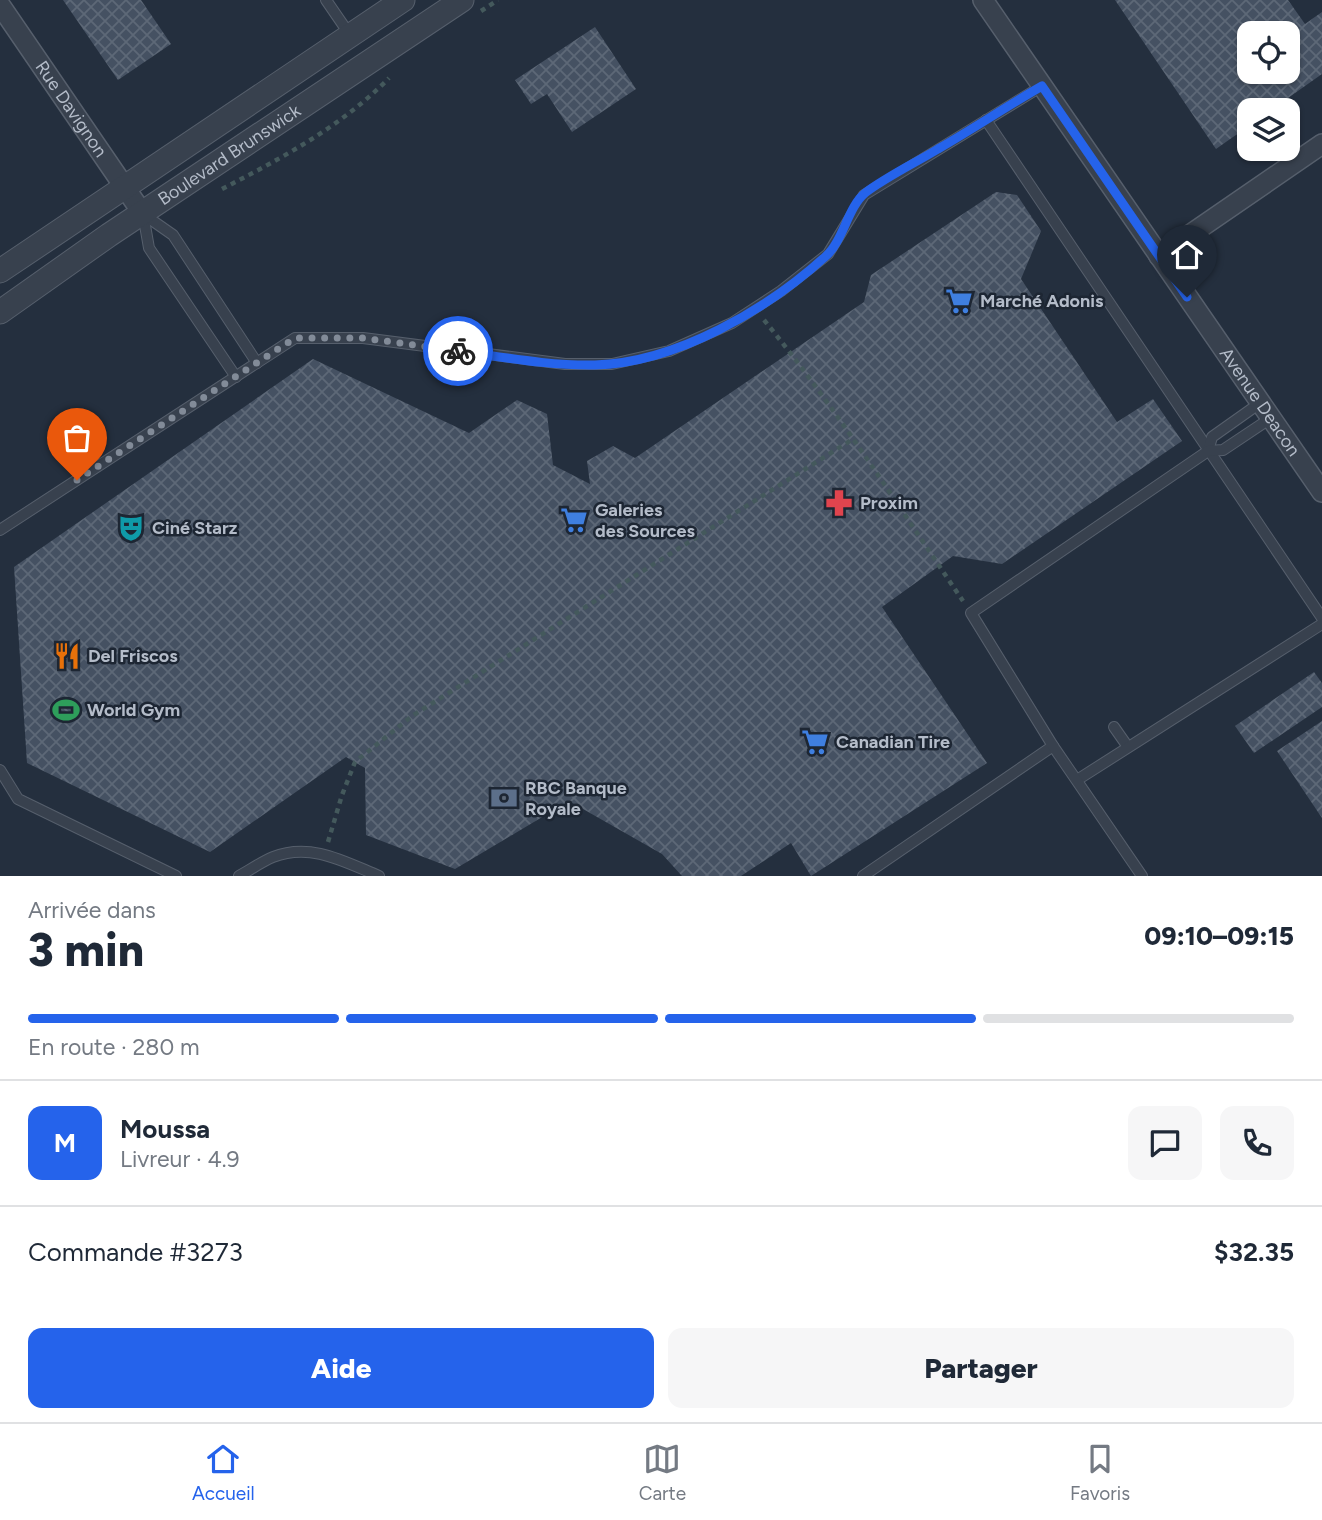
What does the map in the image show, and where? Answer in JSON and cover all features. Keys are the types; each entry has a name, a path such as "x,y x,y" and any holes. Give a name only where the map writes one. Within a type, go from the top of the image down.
{"street":[{"name":"Boulevard Brunswick","path":"0,271 403,0"},
{"name":"Avenue Deacon","path":"983,0 1322,492"},
{"name":"Rue Davignon","path":"0,5 142,214"},
{"name":"Boulevard Brunswick","path":"0,312 142,214 468,8"},
{"path":"1159,256 1322,144"}],"lane":[{"path":"326,0 350,36"},
{"path":"0,530 295,338 363,338 565,364 612,364 669,351 732,323 828,254 864,195 1042,86"},
{"path":"986,120 1322,618"},
{"path":"142,214 173,235 257,363"},
{"path":"142,214 149,248 236,377"},
{"path":"1208,451 1212,437 1266,410"},
{"path":"1143,876 1053,746 971,613 1208,451 1223,450 1266,410"},
{"path":"1077,780 1322,624"},
{"path":"1114,727 1128,747"},
{"path":"863,876 1053,746"},
{"path":"0,770 18,800 177,876"},
{"path":"239,876 274,857 304,852 324,853 379,876"}],"path":[{"path":"468,8 498,0"},
{"name":"Boulevard Brunswick","path":"214,193 293,151 362,104 398,68"},
{"path":"754,308 792,354 853,439 971,613"},
{"path":"324,853 355,762 402,724 853,439"}],"building":[{"path":"63,0 141,0 171,44 118,80"},
{"path":"1115,0 1288,0 1305,24 1322,12 1322,74 1288,98 1237,98 1237,134 1216,149"},
{"path":"595,27 636,89 572,132 547,94 531,104 515,80"},
{"name":"Galeries des Sources","path":"996,192 1017,195 1041,231 1021,279 1117,422 1153,399 1182,441 1002,564 953,556 882,607 987,763 811,876 791,843 741,876 682,876 662,854 569,801 455,869 366,835 365,768 346,757 210,852 27,763 14,567 313,359 469,433 517,400 547,414 553,465 590,484 587,461 613,446 635,458 864,302 871,275"},
{"path":"1314,672 1322,683 1322,707 1254,753 1235,726"},
{"path":"1322,721 1322,818 1277,751"}],"way so far":[{"path":"77,480 295,338 363,338 458,351"}],"place":[{"name":"Marché Adonis","path":"959,301"},
{"name":"Proxim","path":"839,503"},
{"name":"Galeries des Sources","path":"574,520"},
{"name":"Ciné Starz","path":"131,528"},
{"name":"Del Friscos","path":"67,656"},
{"name":"World Gym","path":"66,710"},
{"name":"Canadian Tire","path":"815,742"},
{"name":"RBC Banque Royale","path":"504,798"}],"route":[{"path":"458,351 565,364 612,364 669,351 732,323 781,291 828,254 864,195 1042,86 1187,297"}]}
